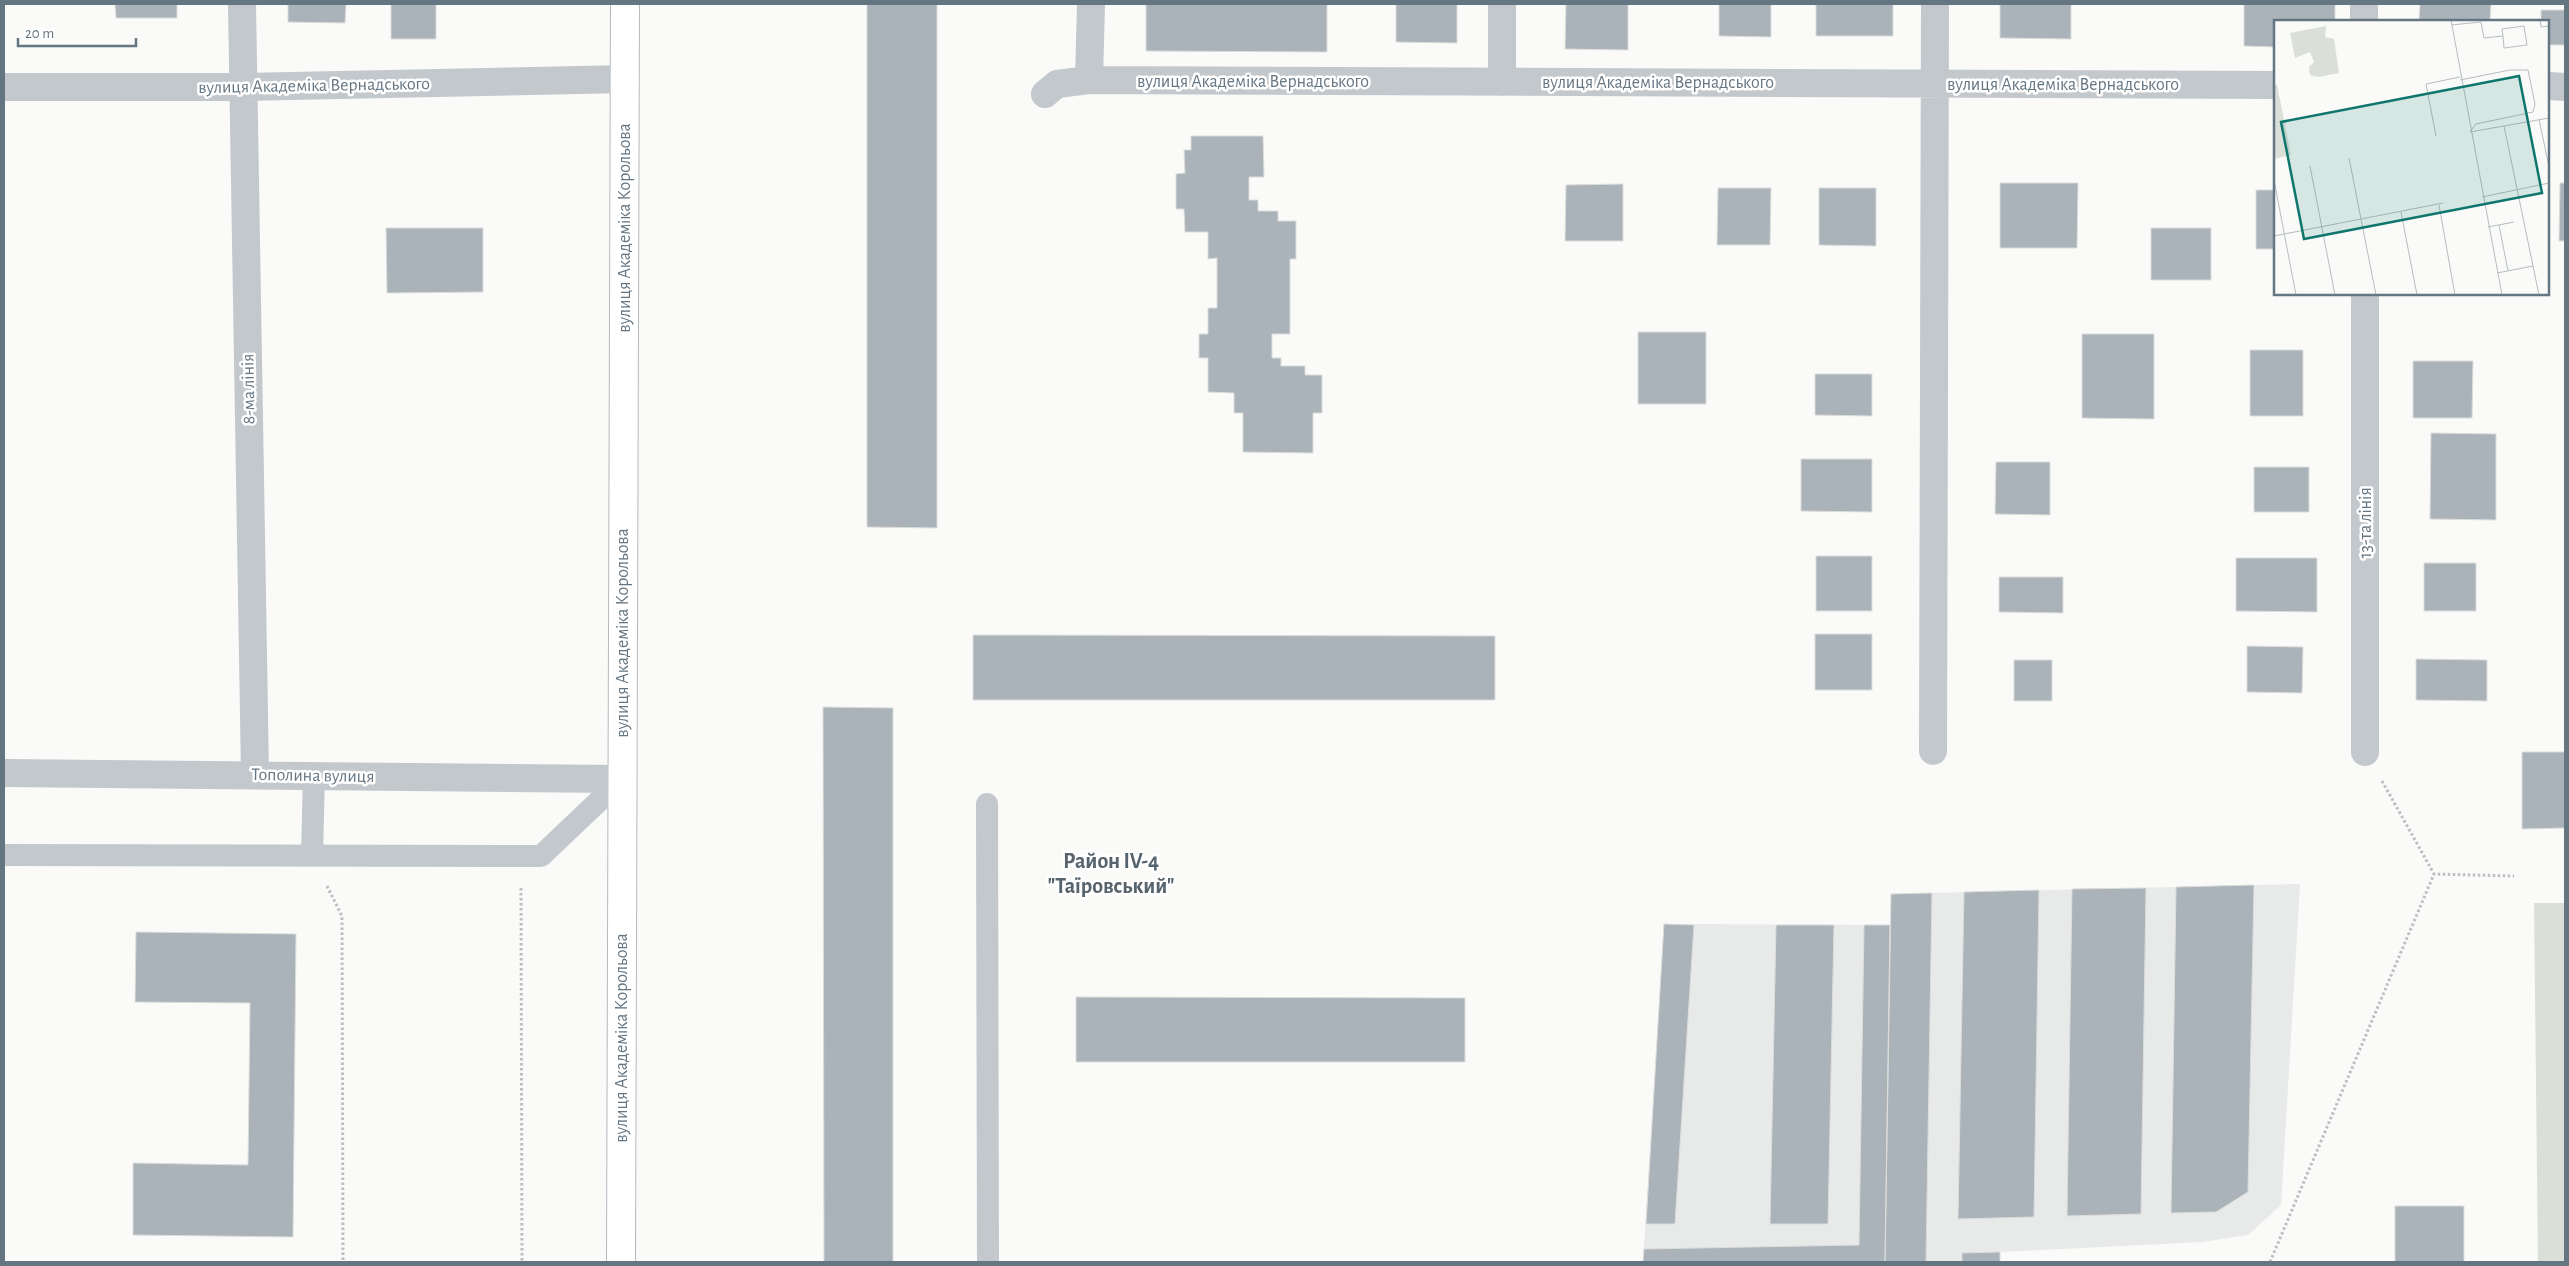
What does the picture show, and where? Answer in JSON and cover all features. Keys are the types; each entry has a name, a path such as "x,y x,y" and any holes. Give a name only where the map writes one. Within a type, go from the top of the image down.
{"main road":[{"name":"вулиця Академіка Корольова","path":"621,1262 625,4"}],"street":[{"name":"8-ма лінія","path":"242,4 255,774"},
{"path":"1089,80 1091,4"},
{"path":"1502,4 1502,82"},
{"path":"1933,751 1935,4"},
{"path":"2364,4 2364,20"},
{"name":"вулиця Академіка Вернадського","path":"4,88 242,87 625,78"},
{"name":"вулиця Академіка Вернадського","path":"1045,94 1057,84 1089,80 2274,85"},
{"path":"2549,86 2565,86"},
{"name":"13-та лінія","path":"2365,295 2365,752"},
{"name":"Тополина вулиця","path":"4,773 255,774 622,780"}],"lane":[{"path":"312,855 314,775"},
{"path":"4,855 540,856 622,780"},
{"path":"987,804 988,1262"}],"path":[{"path":"2365,752 2434,874"},
{"path":"312,855 342,916 343,1262"},
{"path":"521,855 522,1262"},
{"path":"2434,874 2514,876"},
{"path":"2270,1262 2434,874"}],"shaded area":[{"path":"2300,884 2281,1205 2248,1235 2202,1242 2000,1252 2000,1262 1643,1262 1664,924 1890,925 1891,894"},
{"path":"2534,903 2565,903 2565,1262 2538,1262"}],"building":[{"path":"115,4 177,4 177,18 116,18"},
{"path":"288,4 346,4 345,23 288,22"},
{"path":"391,4 436,4 436,39 391,39"},
{"path":"867,4 937,4 937,528 867,527"},
{"path":"1146,4 1327,4 1327,52 1146,51"},
{"path":"1396,4 1457,4 1457,43 1396,42"},
{"path":"1566,4 1628,4 1628,50 1565,49"},
{"path":"1719,4 1771,4 1771,37 1719,36"},
{"path":"1816,4 1893,4 1893,36 1816,36"},
{"path":"2000,4 2071,4 2071,39 2000,38"},
{"path":"2244,4 2335,4 2335,20 2274,20 2274,47 2244,46"},
{"path":"2420,4 2491,4 2490,20 2419,20"},
{"path":"2541,10 2565,10 2565,45 2549,45 2549,20 2541,20"},
{"path":"1191,136 1263,136 1264,177 1249,177 1249,200 1258,200 1258,211 1278,211 1278,221 1296,221 1296,259 1290,259 1290,334 1272,334 1272,358 1281,358 1281,366 1305,366 1305,375 1322,375 1322,413 1313,413 1313,453 1243,452 1243,413 1234,413 1234,393 1208,392 1208,358 1199,358 1199,334 1208,334 1208,308 1217,308 1217,258 1208,259 1208,232 1185,232 1184,209 1176,209 1176,174 1185,173 1184,150 1191,150"},
{"path":"2000,183 2078,183 2077,248 2000,248"},
{"path":"2560,183 2565,183 2565,241 2559,241"},
{"path":"1623,184 1623,241 1565,241 1566,185"},
{"path":"1718,188 1771,188 1770,245 1717,245"},
{"path":"1819,188 1876,188 1876,246 1819,245"},
{"path":"2256,190 2274,190 2274,249 2256,249"},
{"path":"386,228 483,228 483,292 387,293"},
{"path":"2151,228 2211,228 2211,280 2151,280"},
{"path":"1638,332 1706,332 1706,404 1638,404"},
{"path":"2082,334 2154,334 2154,419 2082,418"},
{"path":"2250,350 2303,350 2303,416 2250,416"},
{"path":"2413,361 2473,361 2472,418 2413,418"},
{"path":"1815,374 1872,374 1872,416 1815,415"},
{"path":"2431,433 2496,434 2496,520 2430,519"},
{"path":"1801,459 1872,459 1872,512 1801,511"},
{"path":"1996,462 2050,462 2050,515 1995,514"},
{"path":"2254,467 2309,467 2309,512 2254,512"},
{"path":"1816,556 1872,556 1872,611 1816,611"},
{"path":"2236,558 2317,558 2317,612 2236,611"},
{"path":"2424,563 2476,563 2476,611 2424,611"},
{"path":"1999,577 2063,577 2063,613 1999,612"},
{"path":"1815,634 1872,634 1872,690 1815,690"},
{"path":"973,635 1495,636 1495,700 973,700"},
{"path":"2247,646 2303,647 2302,693 2247,692"},
{"path":"2416,659 2487,660 2487,701 2416,700"},
{"path":"2014,660 2052,660 2052,701 2014,701"},
{"path":"823,707 893,708 893,1262 824,1262"},
{"path":"2522,752 2565,752 2565,828 2522,829"},
{"path":"2254,885 2248,1192 2216,1212 2171,1213 2176,887"},
{"path":"2146,888 2141,1214 2067,1216 2072,889"},
{"path":"2039,890 2034,1217 1958,1219 1964,892"},
{"path":"1932,893 1926,1262 1885,1262 1891,894"},
{"path":"1664,924 1694,925 1675,1224 1646,1224"},
{"path":"1776,925 1834,925 1828,1224 1770,1224"},
{"path":"1864,925 1890,925 1885,1262 1643,1262 1644,1249 1859,1245"},
{"path":"136,932 296,934 293,1237 133,1235 133,1163 248,1165 250,1003 135,1002"},
{"path":"1076,997 1465,998 1465,1062 1076,1062"},
{"path":"2395,1206 2464,1206 2464,1262 2395,1262"},
{"path":"2000,1252 2000,1262 1962,1262 1962,1253"}],"district":[{"name":"Район IV-4 \"Таїровський\"","path":"1111,872"}]}
